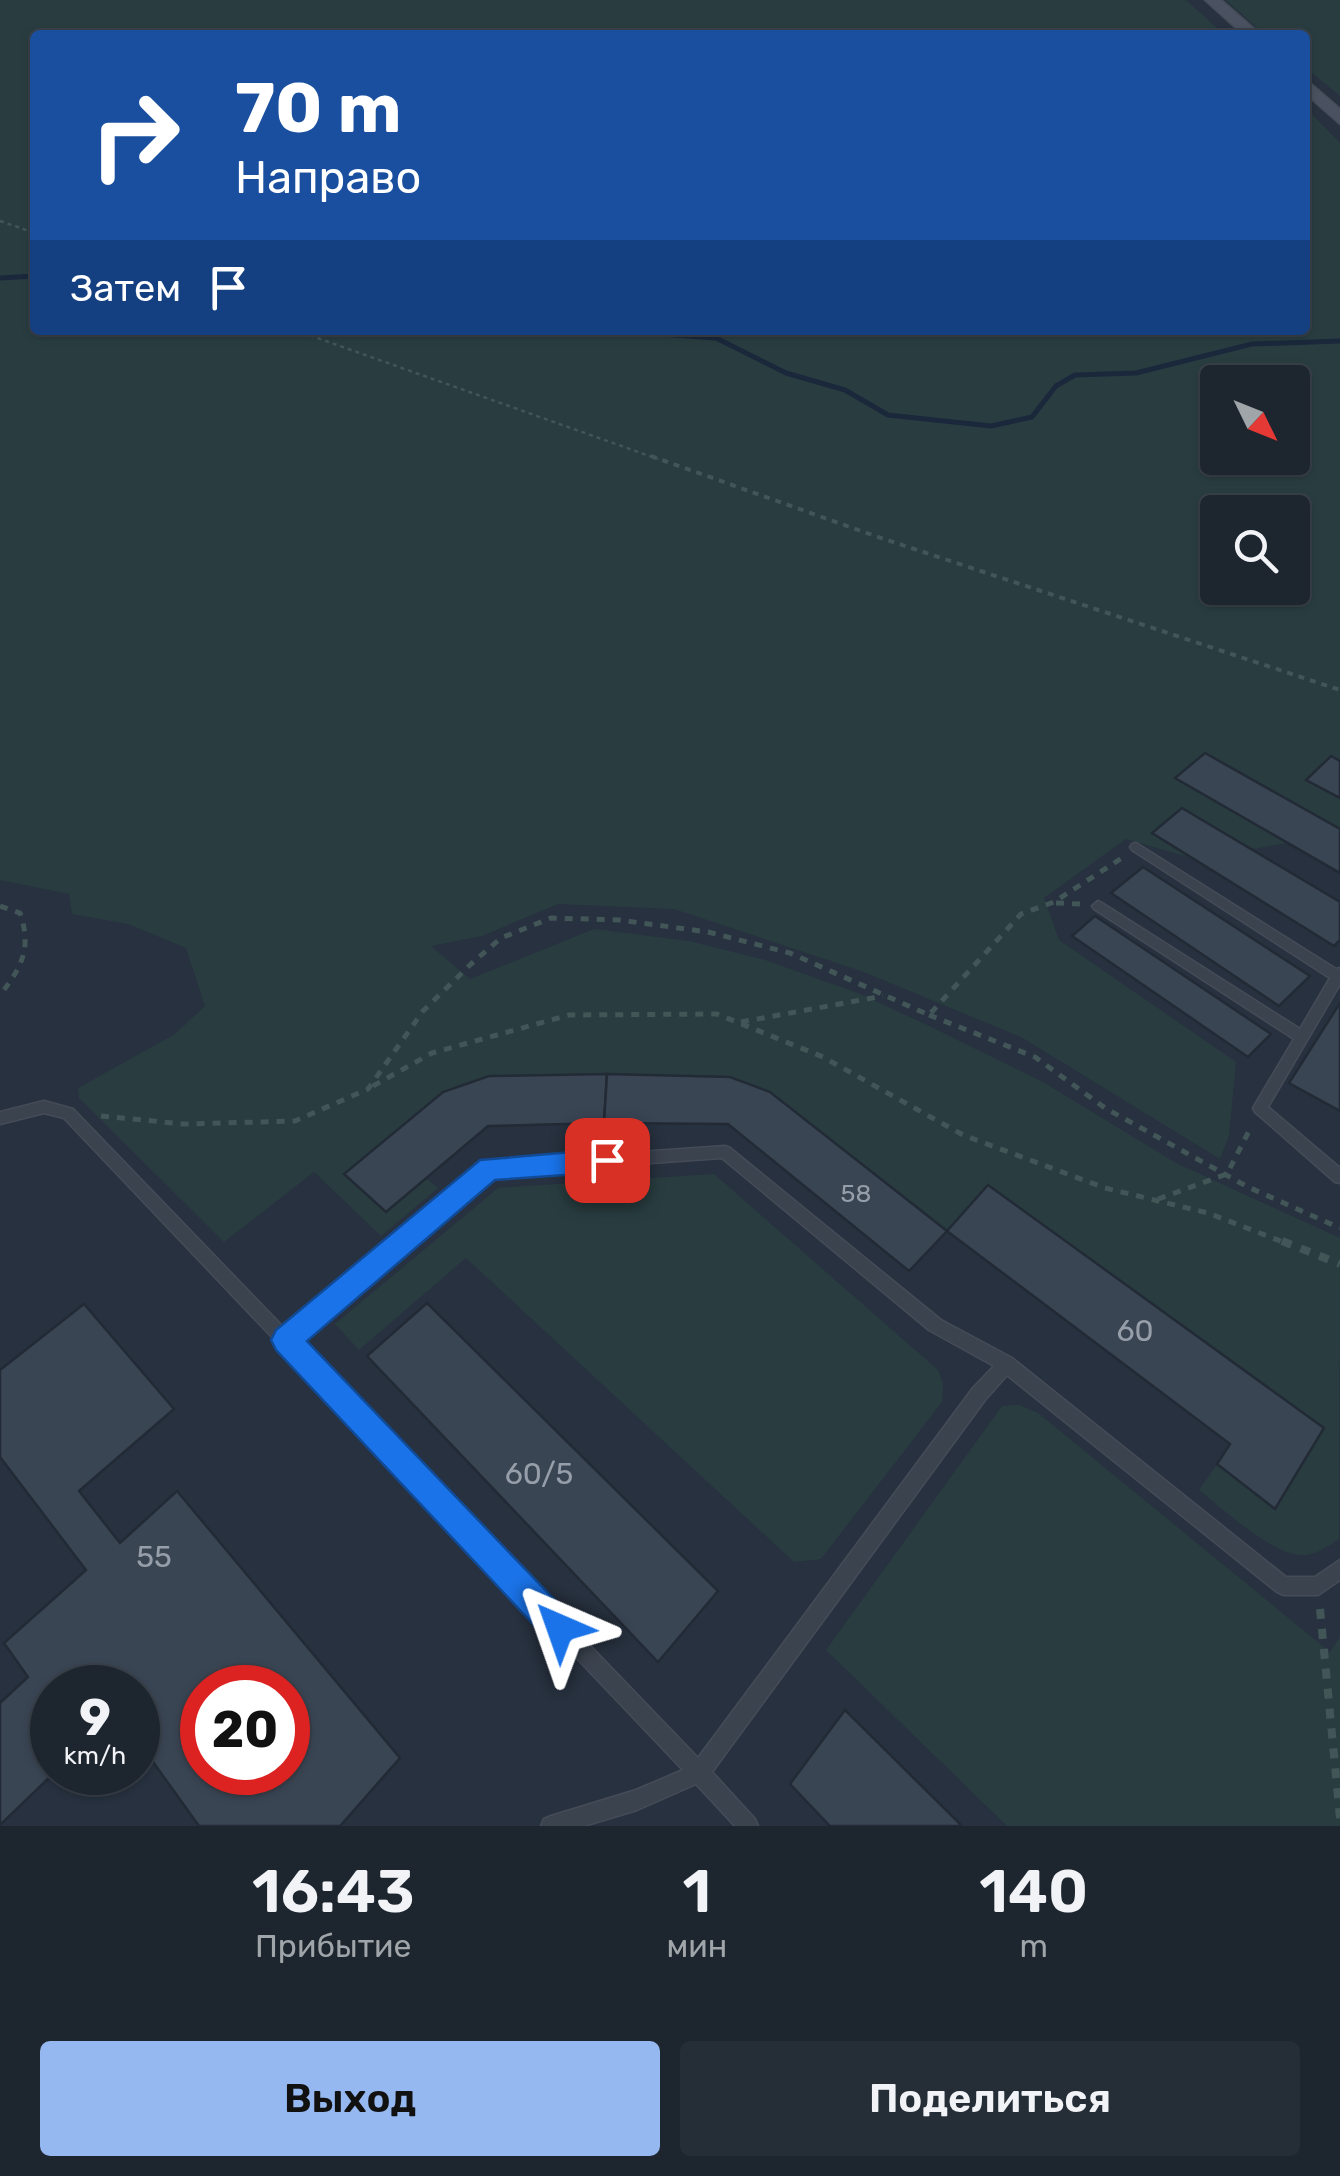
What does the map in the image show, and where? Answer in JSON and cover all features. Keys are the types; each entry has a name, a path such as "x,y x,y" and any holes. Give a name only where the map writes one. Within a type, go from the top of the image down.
{"main road":[{"path":"1212,0 1247,30"},
{"path":"1310,89 1340,119"}],"lane":[{"path":"1136,847 1339,975 1260,1108 1340,1178"},
{"path":"1098,906 1302,1037"},
{"path":"4,1116 44,1107 68,1113 748,1826"},
{"path":"286,1340 489,1168 725,1152 935,1326 1006,1364 1283,1586 1318,1586 1340,1569"},
{"path":"551,1826 638,1800 699,1773 1006,1364"}],"path":[{"path":"0,221 30,231"},
{"path":"309,335 876,536 1340,690"},
{"path":"930,1015 1022,914 1054,902 1136,847"},
{"path":"0,906 20,913 30,939 21,969 0,995"},
{"path":"368,1089 423,1011 500,938 551,918 619,920 708,932 790,953 1035,1057 1105,1108 1226,1174 1340,1228"},
{"path":"738,1022 886,996"},
{"path":"68,1113 184,1124 295,1121 368,1089 432,1053 569,1015 717,1014 822,1056 963,1135 1105,1188 1208,1213 1340,1264"},
{"path":"1156,1200 1226,1174 1260,1108"},
{"path":"1318,1586 1340,1818"}],"green space":[{"path":"0,0 1186,0 1219,30 30,30 30,335 1310,335 1310,112 1340,143 1340,834 1195,859 1126,839 1044,898 1059,940 1236,1062 1229,1136 1220,1159 1021,1037 861,971 674,909 558,904 482,936 431,946 470,979 594,929 689,941 765,960 858,993 927,1025 1043,1082 1176,1163 1340,1238 1339,1539 1322,1550 1302,1555 1277,1548 1199,1490 1217,1464 1275,1508 1324,1427 988,1185 947,1231 770,1092 730,1077 607,1074 345,1174 386,1212 427,1179 438,1188 381,1236 314,1172 224,1242 79,1098 78,1088 175,1034 205,1006 186,948 128,924 72,914 69,894 0,880"},
{"path":"1226,0 1340,0 1340,96 1310,71 1310,30 1259,30"},
{"path":"714,1174 938,1370 943,1383 942,1402 821,1559 794,1562 466,1258 359,1350 335,1324 498,1188"},
{"path":"1019,1405 1038,1413 1330,1652 1340,1637 1340,1826 1007,1826 826,1650 1002,1406"}],"building":[{"path":"1205,753 1340,829 1340,873 1175,778"},
{"path":"1331,756 1340,761 1340,798 1306,780"},
{"path":"1182,808 1340,902 1340,940 1334,946 1152,833"},
{"path":"1143,867 1310,976 1279,1006 1111,893"},
{"path":"1095,916 1271,1034 1248,1057 1072,936"},
{"path":"1340,1003 1340,1111 1289,1083"},
{"path":"607,1074 604,1123 488,1126 386,1212 344,1174 443,1092 489,1076"},
{"path":"607,1074 730,1077 770,1092 947,1231 909,1271 728,1124 604,1123"},
{"path":"988,1185 1324,1428 1275,1509 1217,1464 1230,1444 947,1231"},
{"path":"427,1303 718,1591 658,1662 367,1356"},
{"path":"84,1304 174,1409 79,1491 120,1543 177,1491 400,1758 340,1826 199,1826 160,1772 160,1665 30,1665 31,1795 0,1825 0,1703 28,1677 4,1643 86,1570 0,1457 0,1370"},
{"path":"845,1710 962,1826 830,1826 790,1784"}],"waterway":[{"path":"0,278 30,276"},
{"path":"675,335 716,338 786,373 845,390 888,415 991,426 1032,417 1056,386 1075,375 1136,373 1252,344 1340,341"}],"route":[{"path":"560,1628 286,1340 489,1168 607,1160"}]}
